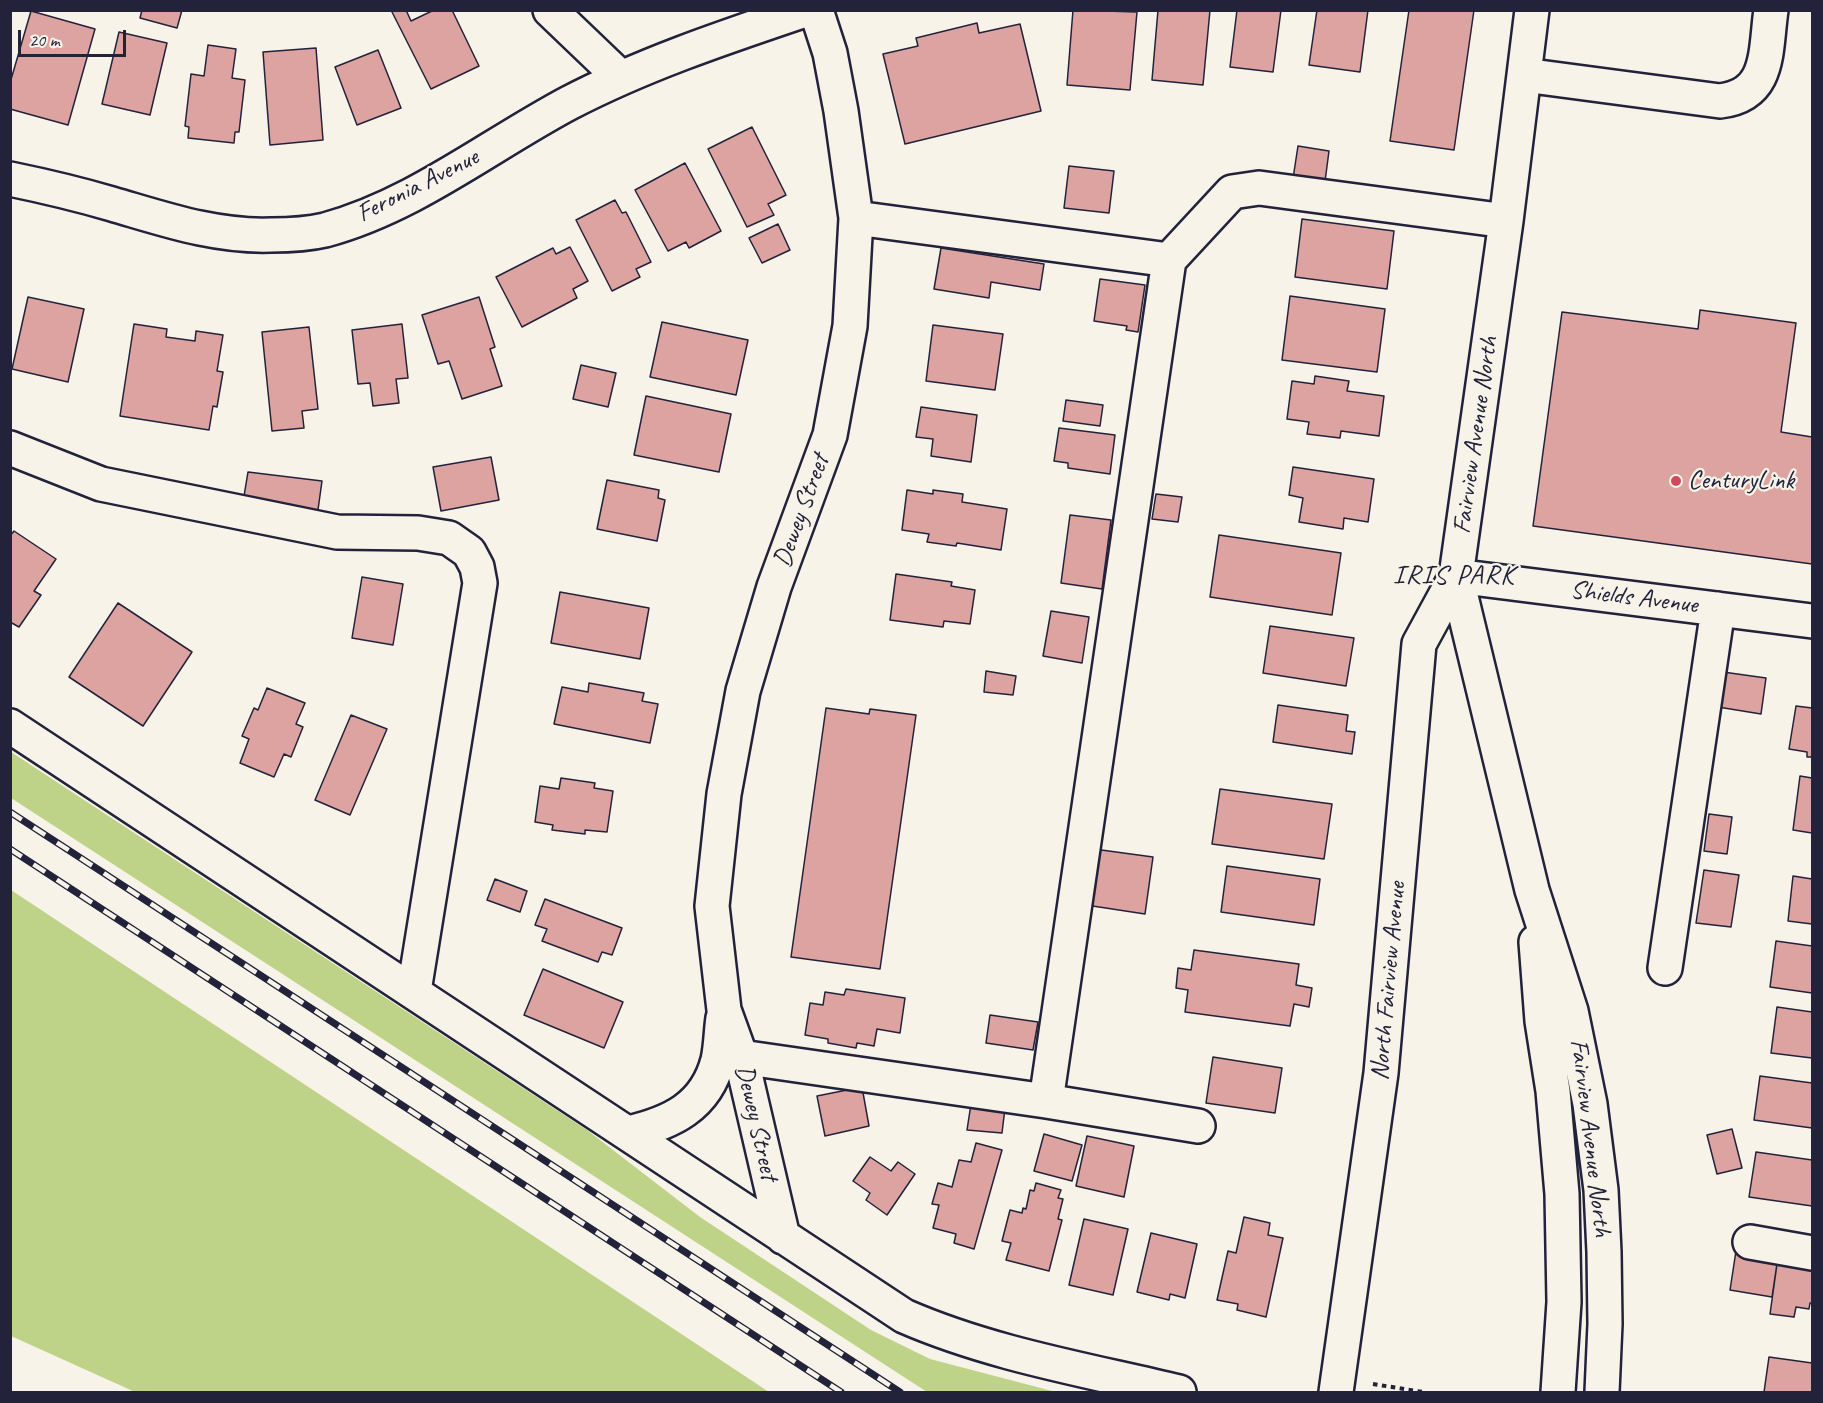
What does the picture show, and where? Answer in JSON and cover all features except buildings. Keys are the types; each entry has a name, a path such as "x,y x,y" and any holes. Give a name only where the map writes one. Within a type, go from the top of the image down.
{"street":[{"path":"550,10 621,78"},
{"name":"Feronia Avenue","path":"10,178 112,204 165,221 217,232 269,236 322,231 368,216 411,196 569,103 621,78 805,10"},
{"name":"Dewey Street","path":"783,1237 741,1057 724,1010 712,906 724,794 743,691 774,587 830,435 850,326 856,218 841,111 830,53 816,10"},
{"name":"Fairview Avenue North","path":"1532,10 1506,221 1456,576 1532,890 1571,1011 1590,1104 1600,1190 1604,1252 1605,1324 1602,1392"},
{"path":"1524,75 1720,101 1734,99 1756,85 1762,71 1771,10"},
{"path":"1046,1101 1169,260 1232,192 1259,188 1506,221"},
{"path":"856,218 1169,260"},
{"path":"10,448 101,484 337,532 418,533 449,538 468,552 477,567 480,583 414,991"},
{"name":"Shields Avenue","path":"1456,576 1812,621"},
{"name":"North Fairview Avenue","path":"1336,1392 1381,1072 1419,644 1456,576"},
{"path":"1665,968 1718,609"},
{"path":"10,726 904,1316 941,1332 986,1346 1179,1392"},
{"name":"Fairview Avenue North","path":"1532,890 1542,1021 1553,1091 1562,1194 1564,1302 1558,1392"},
{"name":"Dewey Street","path":"628,1133 656,1127 679,1116 702,1095 718,1061 724,1010"},
{"path":"741,1057 1046,1101 1198,1126"},
{"path":"1750,1242 1812,1253"}],"path":[{"path":"1373,1384 1423,1392"}],"green space":[{"path":"11,752 587,1130 700,1217 871,1330 930,1359 1056,1392 927,1392 11,798"},
{"path":"11,890 769,1392 135,1392 11,1336"}],"railway":[{"path":"10,812 900,1392"},
{"path":"10,849 841,1392"}],"place":[{"name":"CenturyLink","path":"1676,481"}],"district":[{"name":"IRIS PARK","path":"1454,576"}]}
